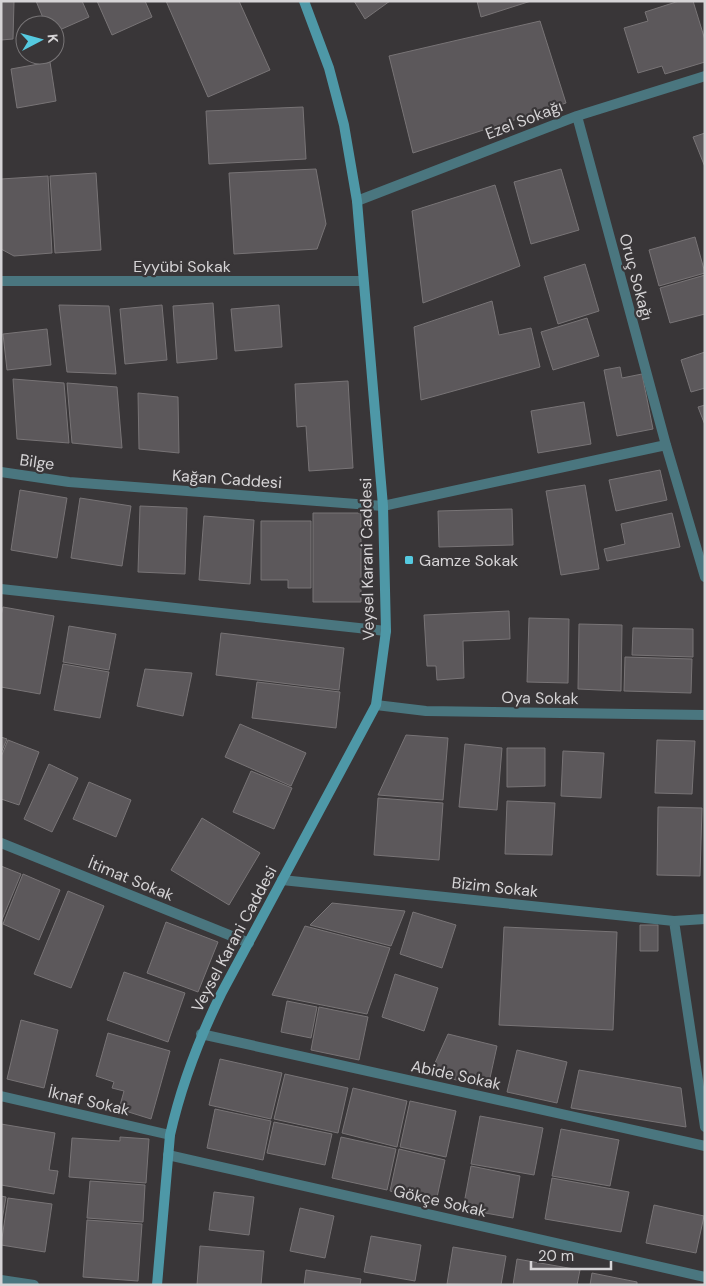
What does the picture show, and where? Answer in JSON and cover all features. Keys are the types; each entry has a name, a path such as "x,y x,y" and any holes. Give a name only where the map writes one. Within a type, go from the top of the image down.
{"main road":[{"name":"Veysel Karani Caddesi","path":"157,1285 170,1135 175,1112 201,1034 376,705 386,631 384,506 357,201 344,125 332,77 304,1"}],"street":[{"name":"Ezel Sokağı","path":"357,201 576,116 705,76"},
{"name":"Oruç Sokağı","path":"576,116 666,445 705,577"},
{"name":"Eyyübi Sokak","path":"1,281 363,281"},
{"path":"384,506 666,445"},
{"name":"Bilge","path":"1,472 69,482"},
{"name":"Kağan Caddesi","path":"69,482 384,506"},
{"path":"1,588 386,631"},
{"name":"Oya Sokak","path":"376,705 426,711 705,715"},
{"name":"İtimat Sokak","path":"1,843 249,942"},
{"name":"Bizim Sokak","path":"282,880 674,921 705,919"},
{"path":"674,921 705,1127"},
{"name":"Abide Sokak","path":"201,1034 705,1146"},
{"name":"İknaf Sokak","path":"1,1096 170,1135"},
{"name":"Gökçe Sokak","path":"168,1155 705,1276"},
{"path":"1,1280 34,1285"}],"building":[{"path":"1,1 14,1 13,39 1,40"},
{"path":"36,1 82,1 89,17 65,28 65,15 42,15"},
{"path":"97,1 145,1 152,17 112,35"},
{"path":"166,1 239,1 270,70 208,97"},
{"path":"354,1 390,1 365,19"},
{"path":"477,1 531,1 481,17"},
{"path":"679,1 693,1 705,40 705,62 665,74 662,66 638,73 624,28 648,21 645,12"},
{"path":"540,21 566,103 413,153 389,56"},
{"path":"33,65 50,65 56,101 17,108 11,69"},
{"path":"303,107 306,159 209,164 206,111"},
{"path":"705,133 705,167 693,137"},
{"path":"316,169 326,224 317,249 234,254 229,173"},
{"path":"561,169 579,230 531,244 514,182"},
{"path":"96,173 101,250 55,253 50,176"},
{"path":"48,176 52,253 14,256 1,249 1,179"},
{"path":"495,185 520,266 423,303 412,211"},
{"path":"695,237 705,273 659,286 649,250"},
{"path":"585,264 599,311 558,324 544,277"},
{"path":"705,275 705,314 670,323 660,288"},
{"path":"492,301 499,335 531,328 540,367 421,400 414,327"},
{"path":"213,303 217,359 177,363 173,306"},
{"path":"59,305 109,306 116,374 67,372"},
{"path":"162,305 167,360 125,364 120,309"},
{"path":"279,305 282,347 235,351 231,309"},
{"path":"587,318 599,356 553,370 541,332"},
{"path":"47,329 51,365 7,370 3,334"},
{"path":"705,352 705,388 691,392 681,360"},
{"path":"620,367 622,378 642,374 653,429 617,436 604,370"},
{"path":"13,379 64,383 69,443 17,439"},
{"path":"348,381 353,468 309,471 306,426 297,427 295,384"},
{"path":"67,383 117,387 122,448 72,443"},
{"path":"138,393 178,397 179,453 139,449"},
{"path":"584,402 591,444 538,453 531,411"},
{"path":"705,405 705,425 698,407"},
{"path":"660,470 667,500 616,511 609,480"},
{"path":"585,485 599,569 561,575 546,491"},
{"path":"20,490 67,498 57,558 11,550"},
{"path":"80,498 131,506 122,566 71,558"},
{"path":"140,506 187,508 185,574 138,572"},
{"path":"512,509 513,545 439,547 438,511"},
{"path":"313,513 361,513 361,602 313,602"},
{"path":"672,513 680,547 607,561 604,549 625,544 621,524"},
{"path":"204,516 254,520 250,584 199,580"},
{"path":"261,521 311,521 311,588 288,588 288,580 261,580"},
{"path":"3,607 54,616 40,694 1,687 1,616"},
{"path":"509,611 510,639 463,641 464,678 437,680 436,666 427,666 424,615"},
{"path":"529,618 569,619 568,683 527,682"},
{"path":"579,624 622,625 621,691 578,689"},
{"path":"69,626 116,634 109,670 63,662"},
{"path":"633,628 693,629 693,657 632,655"},
{"path":"221,633 344,648 339,690 216,675"},
{"path":"625,657 692,659 691,693 624,691"},
{"path":"63,664 109,672 100,718 54,710"},
{"path":"145,669 192,673 183,716 137,706"},
{"path":"257,682 340,692 336,728 252,718"},
{"path":"240,724 306,753 291,786 225,757"},
{"path":"406,735 448,738 443,800 378,795"},
{"path":"1,737 7,739 1,753"},
{"path":"8,740 39,752 19,805 1,799 1,757"},
{"path":"657,740 695,741 692,794 655,793"},
{"path":"465,744 502,748 497,810 459,807"},
{"path":"507,748 545,748 545,786 507,787"},
{"path":"563,751 604,753 601,798 561,796"},
{"path":"49,764 78,778 52,832 24,819"},
{"path":"251,771 292,788 274,829 233,812"},
{"path":"89,782 131,800 116,837 73,819"},
{"path":"378,798 443,803 439,860 374,855"},
{"path":"507,801 555,803 552,855 505,854"},
{"path":"658,807 702,808 700,876 657,875"},
{"path":"202,818 260,853 229,905 171,870"},
{"path":"1,866 21,874 1,922"},
{"path":"23,874 60,890 39,940 3,924"},
{"path":"68,891 104,906 71,988 34,974"},
{"path":"332,903 405,911 391,946 310,925"},
{"path":"413,912 456,925 442,968 400,954"},
{"path":"166,922 218,942 198,992 147,973"},
{"path":"640,925 658,925 658,951 640,951"},
{"path":"305,926 390,948 367,1014 272,995"},
{"path":"504,927 617,932 613,1030 499,1025"},
{"path":"124,972 185,993 168,1042 107,1020"},
{"path":"395,974 438,988 424,1031 382,1017"},
{"path":"287,1001 317,1007 311,1038 281,1032"},
{"path":"319,1007 368,1017 359,1060 311,1050"},
{"path":"21,1020 58,1030 44,1088 7,1079"},
{"path":"108,1033 170,1051 151,1119 119,1109 124,1091 112,1088 114,1082 96,1076"},
{"path":"448,1034 497,1046 488,1087 430,1074"},
{"path":"517,1050 567,1062 557,1103 507,1092"},
{"path":"220,1059 282,1073 271,1119 209,1105"},
{"path":"579,1070 681,1088 686,1127 571,1108"},
{"path":"285,1074 348,1088 338,1133 274,1119"},
{"path":"353,1088 407,1101 397,1147 342,1133"},
{"path":"410,1101 456,1111 446,1157 400,1147"},
{"path":"215,1109 271,1121 263,1160 207,1148"},
{"path":"480,1116 543,1128 534,1175 471,1164"},
{"path":"274,1122 332,1134 325,1165 267,1153"},
{"path":"1,1124 55,1133 49,1170 58,1171 54,1194 1,1185"},
{"path":"561,1129 619,1140 610,1186 552,1176"},
{"path":"120,1137 149,1139 146,1183 69,1177 72,1138 120,1141"},
{"path":"341,1137 396,1149 387,1190 332,1178"},
{"path":"399,1149 445,1160 436,1202 390,1191"},
{"path":"471,1166 520,1176 513,1218 463,1209"},
{"path":"552,1178 629,1192 621,1232 545,1219"},
{"path":"90,1181 145,1185 143,1222 87,1218"},
{"path":"214,1192 254,1197 249,1235 209,1230"},
{"path":"1,1196 6,1197 1,1226"},
{"path":"8,1198 52,1204 45,1252 1,1245"},
{"path":"654,1205 704,1216 696,1253 646,1243"},
{"path":"300,1208 334,1216 325,1258 290,1251"},
{"path":"87,1220 142,1224 138,1281 83,1277"},
{"path":"371,1236 421,1245 415,1281 364,1272"},
{"path":"200,1246 264,1251 261,1285 197,1285"},
{"path":"453,1247 506,1256 501,1285 447,1284"},
{"path":"517,1259 580,1270 577,1285 513,1285"},
{"path":"306,1270 361,1279 360,1285 304,1285"},
{"path":"592,1273 637,1282 637,1285 590,1285"}],"place":[{"name":"Gamze Sokak","path":"409,560"}]}
